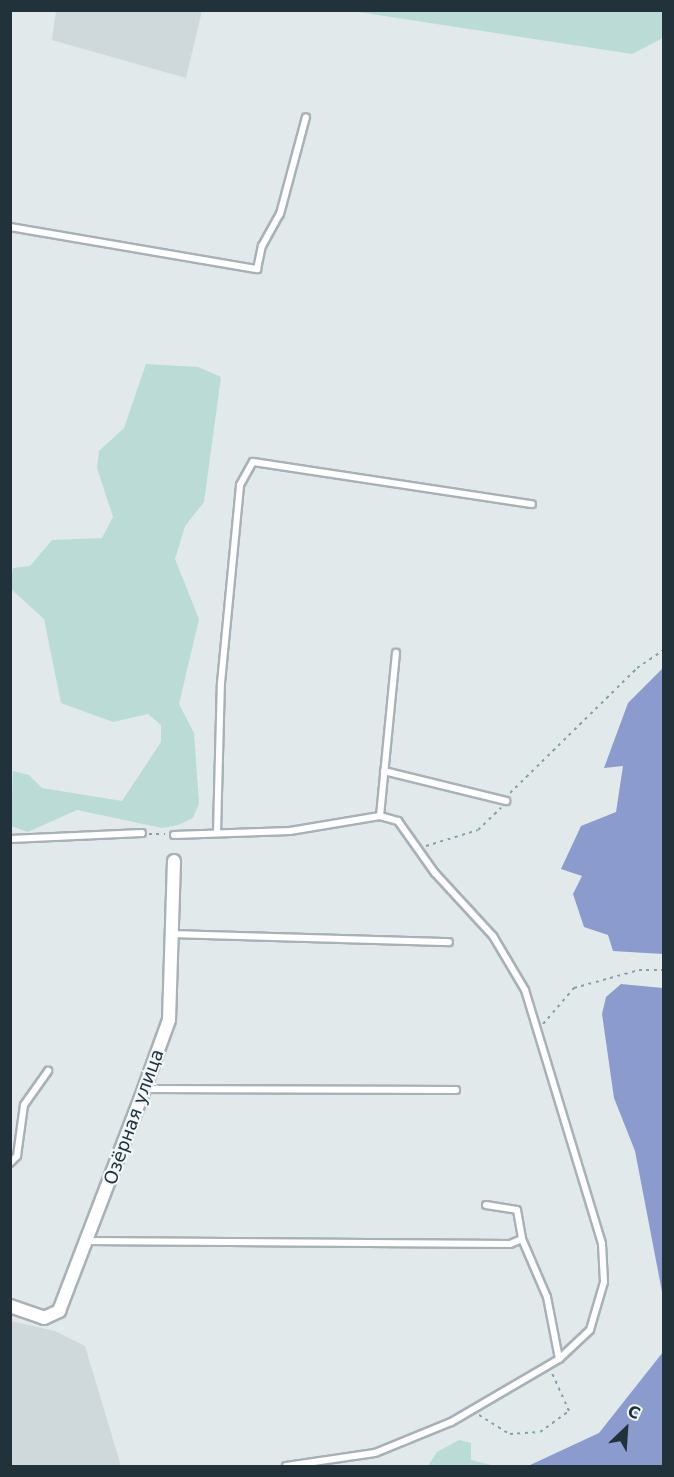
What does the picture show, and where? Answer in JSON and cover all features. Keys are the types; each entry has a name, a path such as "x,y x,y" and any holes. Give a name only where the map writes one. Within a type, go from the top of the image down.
{"street":[{"name":"Озёрная улица","path":"10,1306 54,1318 87,1241 170,1020 174,934 174,861"}],"lane":[{"path":"10,226 257,269 262,246 280,214 306,117"},
{"path":"216,832 221,683 240,485 253,462 531,504"},
{"path":"380,816 396,653"},
{"path":"384,771 506,801"},
{"path":"174,834 290,831 380,816 398,821 417,850 493,936 525,990 538,1027 602,1254 604,1282 590,1330 549,1366 471,1411 375,1453 286,1467"},
{"path":"10,839 142,833"},
{"path":"174,934 449,942"},
{"path":"10,1163 17,1156 24,1105 48,1071"},
{"path":"144,1089 456,1090"},
{"path":"486,1205 517,1210 522,1239 547,1297 559,1359"},
{"path":"87,1241 510,1244 522,1239"}],"path":[{"path":"417,850 478,830 637,668 663,651"},
{"path":"142,833 174,834"},
{"path":"538,1027 549,1021 574,988 639,970 663,970"},
{"path":"471,1411 510,1434 540,1432 569,1411 549,1366"}],"shaded area":[{"path":"56,10 202,11 186,78 52,40"},
{"path":"11,1321 55,1331 85,1346 121,1466 11,1466"}],"green space":[{"path":"352,11 663,11 663,38 632,54"},
{"path":"146,364 198,367 221,377 204,502 185,526 175,559 199,619 179,704 194,733 199,803 193,818 178,825 162,828 77,810 28,832 11,826 13,771 29,775 42,788 122,801 161,742 161,725 148,714 113,722 61,703 44,619 10,588 13,568 30,566 52,540 102,538 113,517 97,468 99,451 124,428"},
{"path":"459,1440 471,1443 471,1460 495,1466 428,1466 437,1452"}],"water":[{"path":"663,668 663,954 613,951 608,935 584,927 573,894 582,876 561,869 581,826 616,812 623,766 604,768 628,703"},
{"path":"621,984 663,988 663,1297 635,1151 614,1098 602,1014 606,997"},
{"path":"663,1352 663,1466 528,1466 599,1433"}]}
